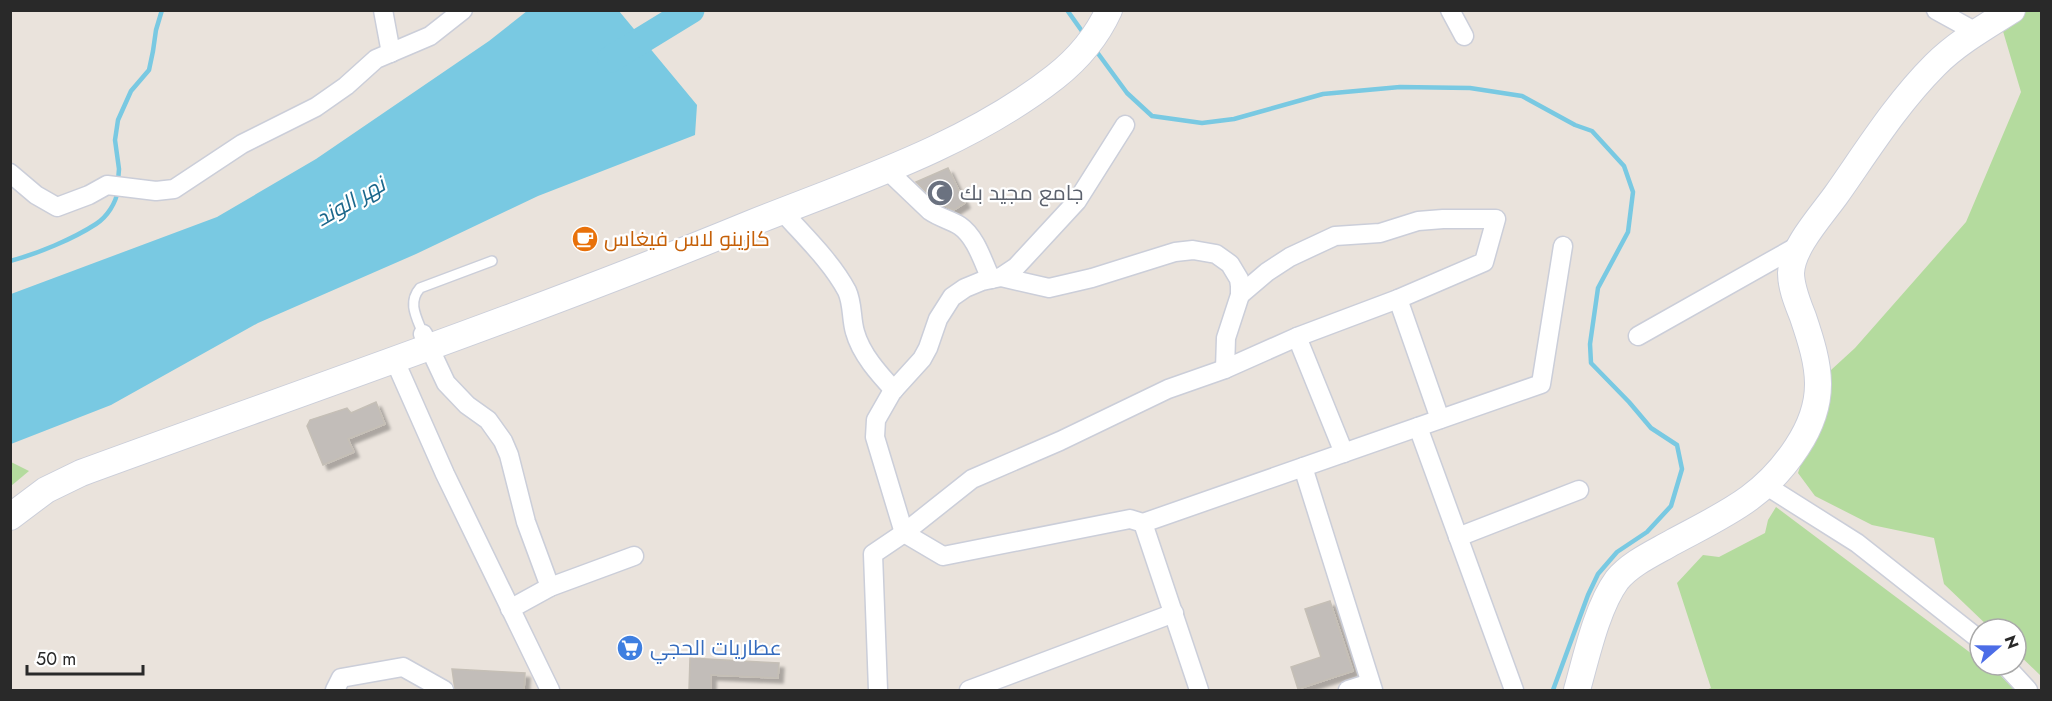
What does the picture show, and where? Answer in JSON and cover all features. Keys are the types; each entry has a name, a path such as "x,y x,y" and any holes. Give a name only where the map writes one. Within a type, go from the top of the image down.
{"main road":[{"path":"1577,690 1592,636 1616,582 1625,571 1757,494 1784,464 1801,440 1814,412 1818,370 1797,302 1791,273 1794,260 1803,243 1878,134 1917,85 1946,55 1976,32 2012,10"},
{"path":"10,517 46,490 81,472 426,341 950,124 996,99 1047,65 1087,46 1099,18"},
{"path":"426,341 653,264 947,142 1003,111 1056,76 1069,56"},
{"path":"10,499 38,478 75,460 392,354"}],"street":[{"path":"383,10 391,53"},
{"path":"10,173 36,195 57,207 89,195 107,185 156,191 174,189 242,144 316,107 346,86 376,59 430,36 463,10"},
{"path":"1450,10 1464,36"},
{"path":"1936,10 1976,32"},
{"path":"1125,125 1077,201 1016,267 996,278 965,288 952,297 938,319 922,359 894,390 876,420 875,437 904,533 943,556 1130,519 1143,523 1541,384 1563,246"},
{"path":"886,169 930,211 962,227 996,278 1049,288 1092,279 1175,252 1193,250 1216,254 1230,264 1239,279 1240,295 1226,338 1225,369"},
{"path":"782,211 842,283 850,301 858,340 877,372 894,390"},
{"path":"879,690 873,554 904,533 972,479 1060,441 1168,389 1225,369 1297,337 1484,262 1496,219 1418,221 1380,232 1335,236 1290,257 1267,272 1240,295"},
{"path":"1638,336 1803,243"},
{"path":"1398,298 1440,419"},
{"path":"1297,337 1344,453"},
{"path":"426,341 442,377 450,388 467,405 488,420 503,441 509,455 526,522 550,587"},
{"path":"392,354 445,474 550,690"},
{"path":"1418,427 1514,690"},
{"path":"1303,467 1371,687 1348,690"},
{"path":"1766,485 1857,543 1968,631"},
{"path":"1458,537 1579,490"},
{"path":"1143,523 1198,690"},
{"path":"510,609 550,587 585,572 634,556"},
{"path":"969,690 1174,613"},
{"path":"334,690 341,678 403,667 444,690"},
{"path":"2016,677 2028,690"}],"lane":[{"path":"426,341 413,301 415,294 420,288 492,261"}],"green space":[{"path":"1997,11 2041,11 2041,676 2028,664 2028,617 1978,617 1944,584 1934,538 1872,525 1815,496 1798,473 1831,370 1855,348 1966,222 2021,92"},
{"path":"11,462 29,471 10,486"},
{"path":"1776,507 1968,651 1968,677 2002,677 2015,690 1706,690 1711,688 1677,583 1703,555 1719,557 1765,533 1768,520"}],"water":[{"path":"527,11 619,11 697,105 695,135 538,196 416,254 258,323 111,405 11,444 11,294 217,217 316,159 489,41"}],"building":[{"name":"جامع مجيد بك","path":"948,168 965,203 954,210 937,202 916,182"},
{"path":"376,402 385,424 348,439 354,452 323,465 307,426 310,420 347,408 351,413"},
{"path":"1330,601 1353,671 1298,689 1291,667 1321,657 1305,609"},
{"path":"690,658 779,663 778,678 711,675 711,690 689,690"},
{"path":"452,669 525,673 524,690 455,690"}],"waterway":[{"path":"118,181 119,169 115,140 118,120 131,91 149,70 162,10"},
{"name":"نهر الوند","path":"611,59 691,10"},
{"path":"1067,10 1084,34"},
{"path":"1094,48 1127,93 1152,116 1202,123 1234,119 1323,94 1400,87 1470,88 1522,96 1575,125 1592,131 1624,166 1633,192 1628,232 1598,288 1590,344 1591,363 1651,428 1677,445 1682,469 1671,506 1647,532 1617,552 1598,574 1553,690"},
{"path":"10,261 54,246 96,224 110,209 118,190"}],"place":[{"name":"جامع مجيد بك","path":"940,193"},
{"name":"كازينو لاس فيغاس","path":"585,239"},
{"name":"عطاريات الحجي","path":"630,648"}]}
